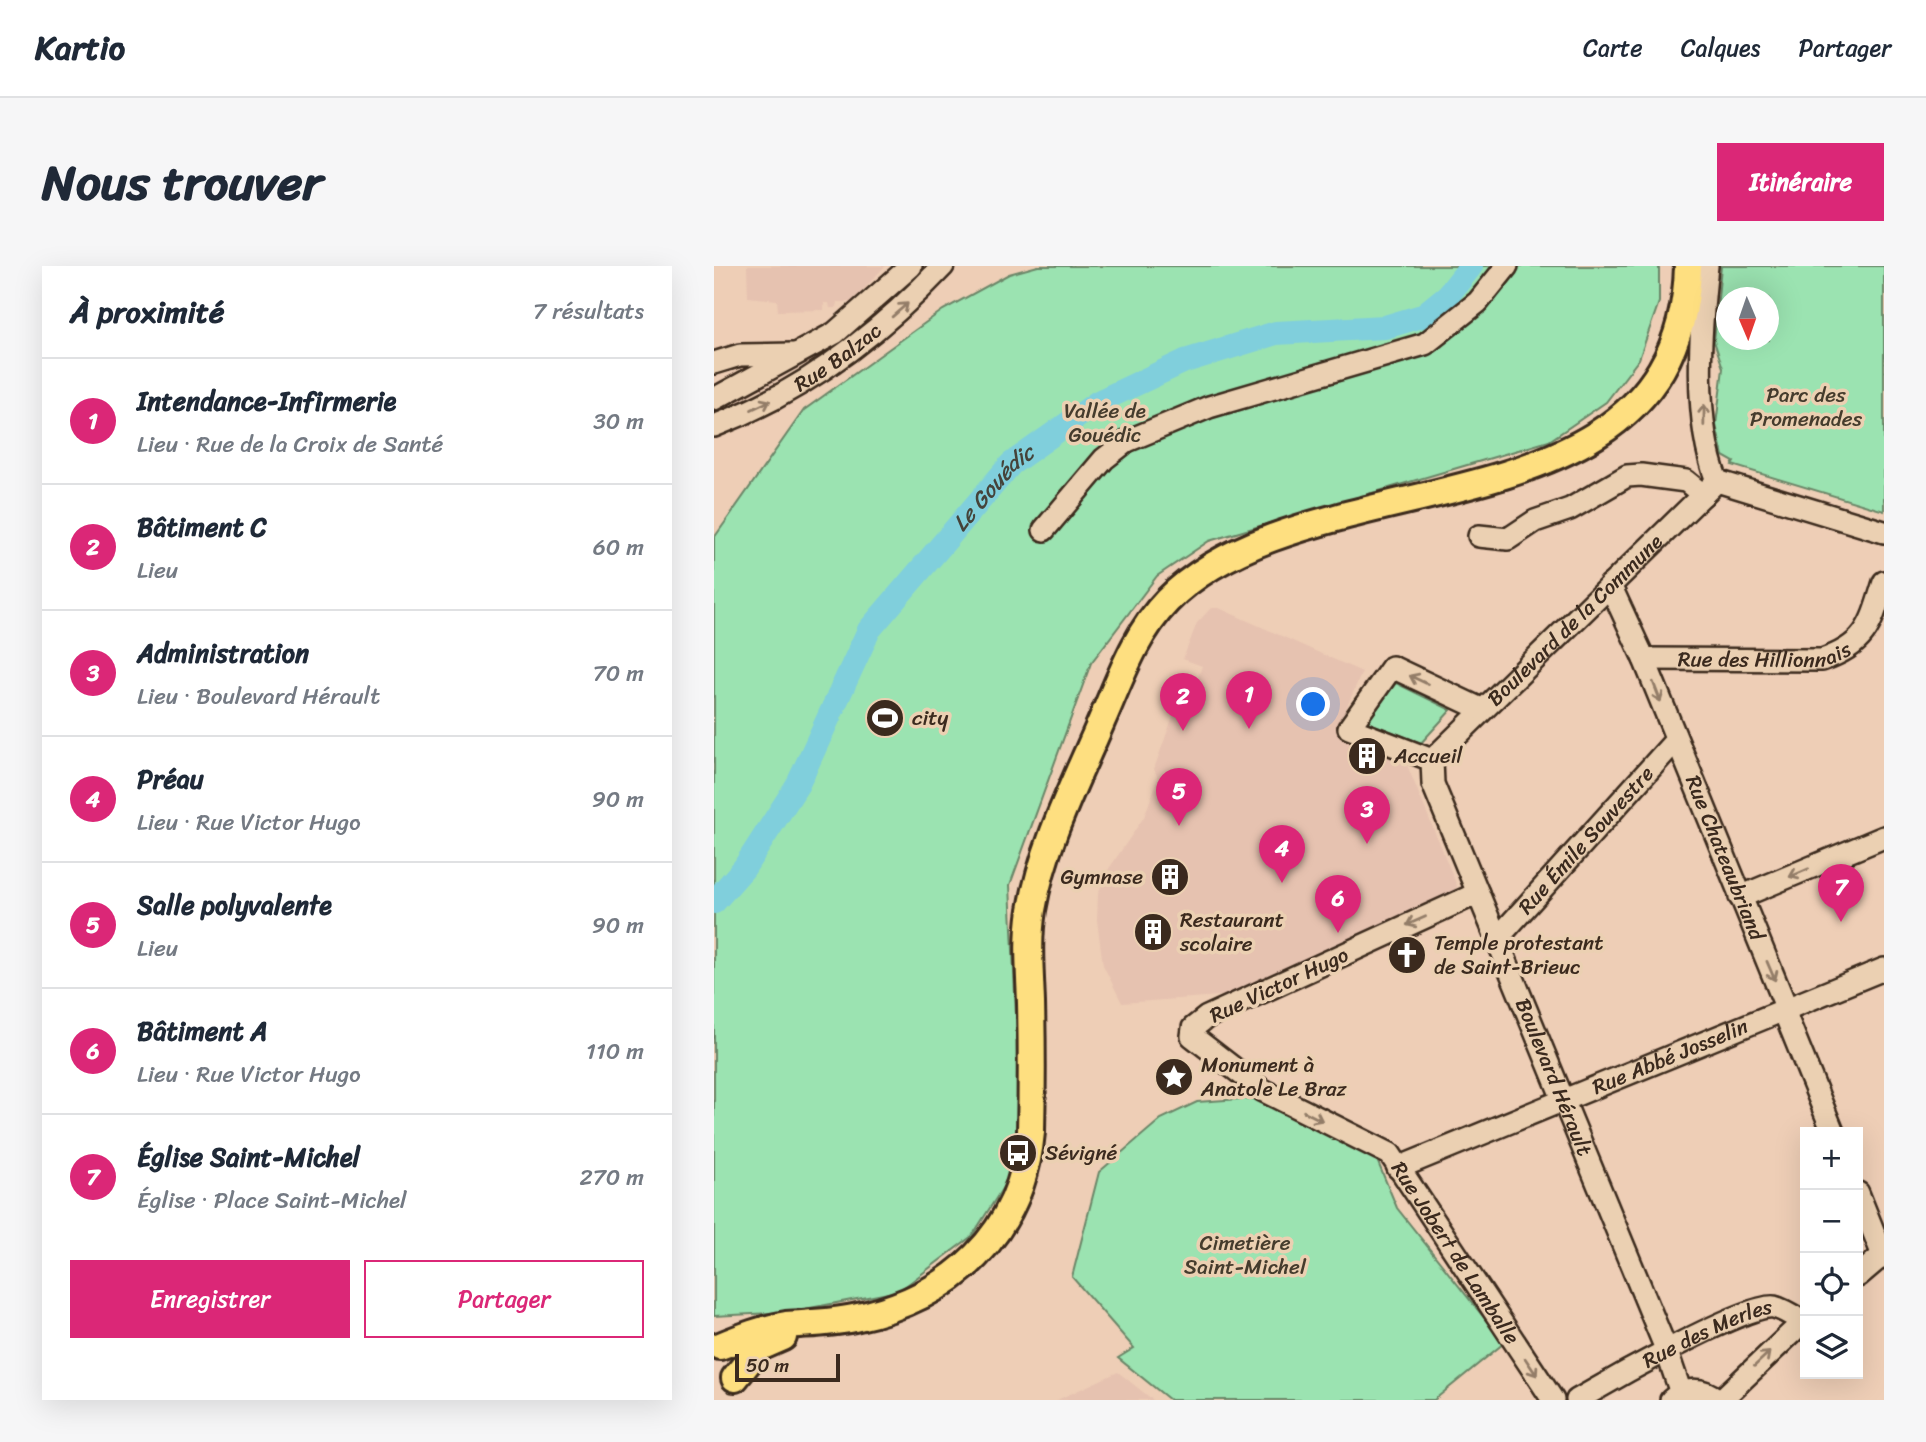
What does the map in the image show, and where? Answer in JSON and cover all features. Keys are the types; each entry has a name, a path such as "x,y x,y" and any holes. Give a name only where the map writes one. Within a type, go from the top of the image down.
{"main road":[{"path":"1620,416 1657,363 1666,343 1678,296 1679,266"},
{"path":"733,1389 760,1347 810,1326 878,1313 923,1296 973,1260 1008,1216 1020,1190 1029,1159 1030,935 1038,883 1069,798 1135,646 1166,602 1203,571 1253,545 1536,465 1582,445 1637,403 1663,366 1679,322 1688,266"},
{"path":"733,1389 729,1356 717,1344 785,1325 810,1326"}],"street":[{"name":"Rue Balzac","path":"714,398 800,354 853,319 911,266"},
{"name":"Rue Balzac","path":"714,426 806,380 875,331 943,266"},
{"path":"1044,530 1104,459 1127,441 1209,407 1425,344 1478,302 1507,266"},
{"path":"1707,266 1701,351 1703,427 1710,488"},
{"path":"714,363 740,355 800,354"},
{"path":"740,355 761,375 806,380"},
{"path":"1479,536 1508,539 1535,521 1570,509 1627,477 1641,475 1686,481 1884,532"},
{"name":"Boulevard de la Commune","path":"1432,760 1481,709 1710,488"},
{"name":"Rue des Hillionnais","path":"1644,659 1822,660 1844,652 1862,638 1872,621 1884,582"},
{"name":"Rue Chateaubriand","path":"1610,585 1644,659 1787,1009 1788,1021 1831,1127"},
{"path":"1432,760 1349,728 1392,667 1481,709"},
{"name":"Rue Émile Souvestre","path":"1497,939 1675,740"},
{"name":"Boulevard Hérault","path":"1432,760 1433,784 1666,1349 1676,1396"},
{"path":"1740,897 1884,837"},
{"name":"Rue Victor Hugo","path":"1194,1033 1224,1009 1478,893"},
{"name":"Rue Abbé Josselin","path":"1398,1168 1884,969"},
{"name":"Rue Jobert de Lamballe","path":"1194,1033 1262,1090 1390,1154 1553,1400"},
{"path":"1863,1205 1884,1255 1863,1272"},
{"name":"Rue des Merles","path":"1577,1400 1666,1349 1763,1308 1774,1307 1800,1319"},
{"path":"1676,1396 1702,1391 1719,1400 1800,1325"}],"shaded area":[{"path":"747,266 885,266 852,302 837,302 836,308 830,308 829,303 824,303 824,310 778,311 777,300 748,297"},
{"path":"1211,608 1219,608 1362,672 1336,732 1399,758 1407,765 1457,886 1454,894 1233,995 1122,1003 1103,965 1097,920 1098,894 1106,873 1144,817 1158,779 1154,769 1188,674 1198,677 1202,666 1183,659 1197,623"},
{"path":"1118,1372 1153,1400 1057,1400"}],"green space":[{"name":"Vallée de Gouédic","path":"1038,266 1659,266 1659,302 1639,359 1606,402 1549,441 1209,541 1157,576 1091,663 1010,885 1020,1103 1014,1170 972,1236 899,1291 789,1312 714,1316 714,538 804,410 943,310 1009,274"},
{"name":"Parc des Promenades","path":"1721,266 1884,266 1884,511 1732,465 1734,462 1723,456 1716,425 1723,368 1717,350 1779,350 1779,287 1719,287"},
{"path":"1396,683 1451,710 1421,743 1367,722"},
{"name":"Cimetière Saint-Michel","path":"1254,1098 1377,1160 1397,1208 1504,1343 1434,1400 1170,1400 1118,1358 1134,1348 1072,1277 1099,1172 1161,1119 1197,1102"}],"waterway":[{"name":"Le Gouédic","path":"714,902 744,868 798,784 869,630 1011,464 1098,402 1185,361 1276,333 1385,327 1422,316 1448,295 1471,266"}],"place":[{"name":"city","path":"885,718"},
{"name":"Intendance-Infirmerie","path":"1249,729"},
{"name":"Bâtiment C","path":"1183,731"},
{"name":"Accueil","path":"1367,756"},
{"name":"Salle polyvalente","path":"1179,826"},
{"name":"Administration","path":"1367,844"},
{"name":"Gymnase","path":"1170,877"},
{"name":"Préau","path":"1282,883"},
{"name":"Église Saint-Michel","path":"1841,922"},
{"name":"Restaurant scolaire","path":"1153,932"},
{"name":"Bâtiment A","path":"1338,933"},
{"name":"Temple protestant de Saint-Brieuc","path":"1407,955"},
{"name":"Monument à Anatole Le Braz","path":"1174,1077"},
{"name":"Sévigné","path":"1018,1153"}]}
